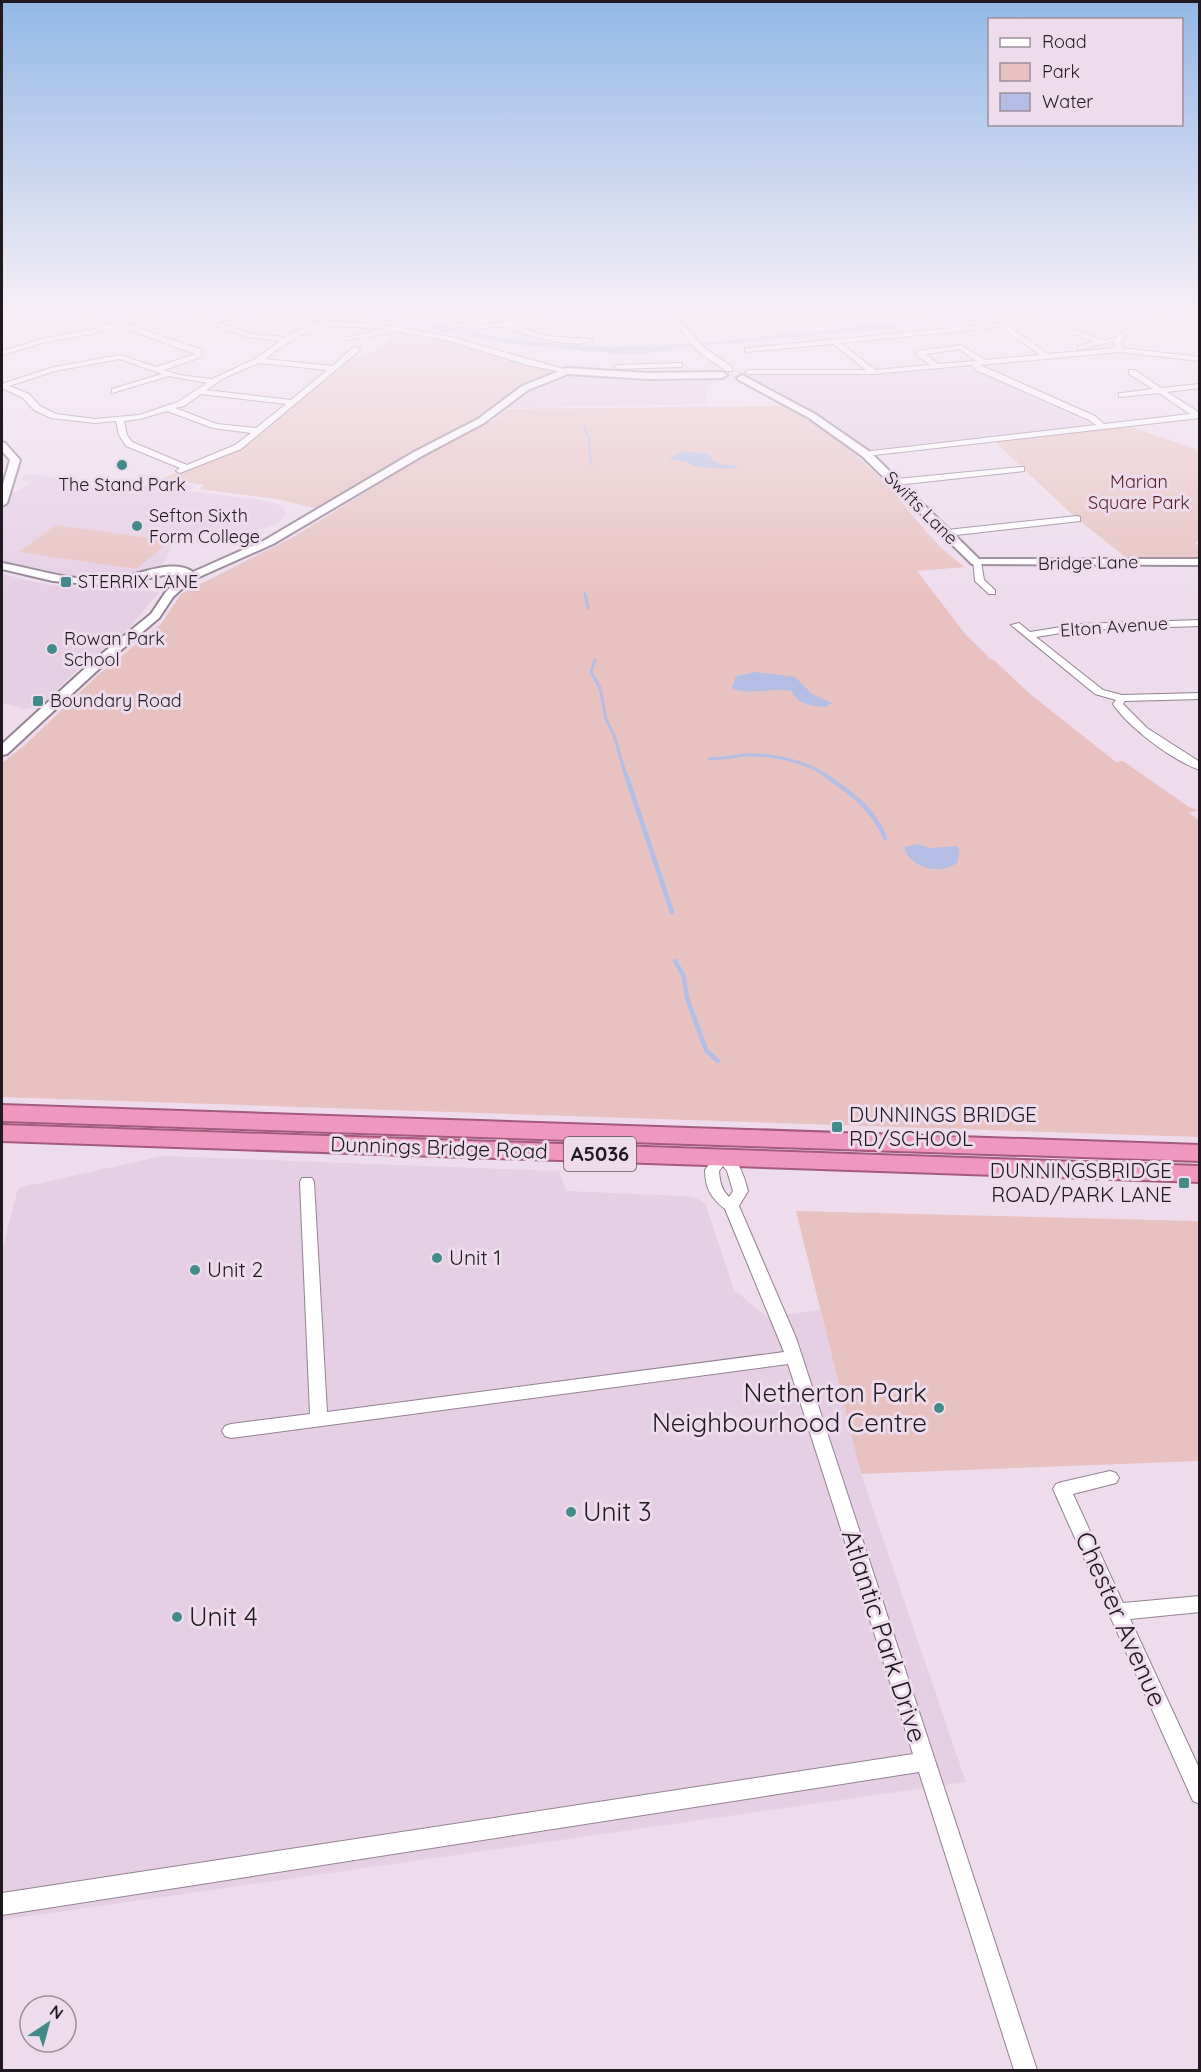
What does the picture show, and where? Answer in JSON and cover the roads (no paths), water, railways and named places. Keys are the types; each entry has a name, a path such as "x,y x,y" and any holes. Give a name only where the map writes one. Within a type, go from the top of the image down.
{"highway":[{"name":"Dunnings Bridge Road","path":"2,1113 658,1135 676,1145 1200,1174"},
{"name":"Dunnings Bridge Road","path":"2,1133 721,1147 1200,1153"}],"street":[{"path":"37,408 54,416 86,420 120,420 173,408"},
{"path":"120,420 123,435 129,444 183,470 231,451 285,408"},
{"path":"2,566 53,578 114,582 185,576 218,566 269,542 407,460 481,421 499,408"},
{"name":"Swifts Lane","path":"794,408 812,416 866,454 976,562"},
{"path":"1069,408 1092,418 1102,426"},
{"path":"169,410 216,426 257,432"},
{"path":"866,454 1199,416"},
{"path":"2,445 15,459 2,503"},
{"path":"896,483 1021,469"},
{"path":"947,533 1077,519"},
{"path":"976,562 980,581 992,592"},
{"name":"Bridge Lane","path":"976,562 1200,562"},
{"path":"2,751 97,664 155,616 185,576"},
{"path":"162,579 169,595"},
{"name":"Elton Avenue","path":"1028,635 1080,627 1200,623"},
{"path":"1016,626 1099,692 1122,698 1200,696"},
{"path":"1122,698 1118,704 1121,711 1134,723 1200,767"},
{"path":"721,1147 734,1169 741,1191 731,1206"},
{"name":"Atlantic Park Drive","path":"721,1147 712,1170 713,1189 716,1195 731,1206 779,1315 794,1357 1026,2070"},
{"path":"307,1182 319,1420"},
{"path":"231,1431 794,1357"},
{"name":"Chester Avenue","path":"1110,1478 1062,1489 1200,1794"},
{"path":"1118,1612 1200,1604"},
{"path":"2,1904 925,1762"}],"water":[{"path":"684,451 708,454 716,462 735,465 737,469 697,467 687,462 668,459"},
{"path":"756,672 795,677 812,694 832,703 826,707 806,704 792,691 745,691 732,688 736,676"},
{"path":"917,844 930,848 956,846 959,848 958,862 952,866 937,869 915,863 905,851 905,847"}],"waterway":[{"path":"584,426 590,441"},
{"path":"589,445 592,464"},
{"path":"585,594 588,608"},
{"path":"595,660 591,672 600,688 606,719 614,735 626,776"},
{"path":"709,759 746,755 778,757 799,762 827,776"},
{"path":"626,775 672,912"},
{"path":"825,775 868,810 885,838"},
{"path":"675,961 684,977 687,998 706,1050 718,1061"}],"place":[{"name":"The Stand Park","path":"122,465"},
{"name":"Sefton Sixth Form College","path":"137,526"},
{"name":"STERRIX LANE","path":"66,582"},
{"name":"Rowan Park School","path":"52,649"},
{"name":"Boundary Road","path":"38,701"},
{"name":"DUNNINGS BRIDGE RD/SCHOOL","path":"837,1127"},
{"name":"DUNNINGSBRIDGE ROAD/PARK LANE","path":"1184,1183"},
{"name":"Unit 1","path":"437,1258"},
{"name":"Unit 2","path":"195,1270"},
{"name":"Netherton Park Neighbourhood Centre","path":"939,1408"},
{"name":"Unit 3","path":"571,1512"},
{"name":"Unit 4","path":"177,1617"}],"park label":[{"name":"Marian Square Park","path":"1139,492"}]}
